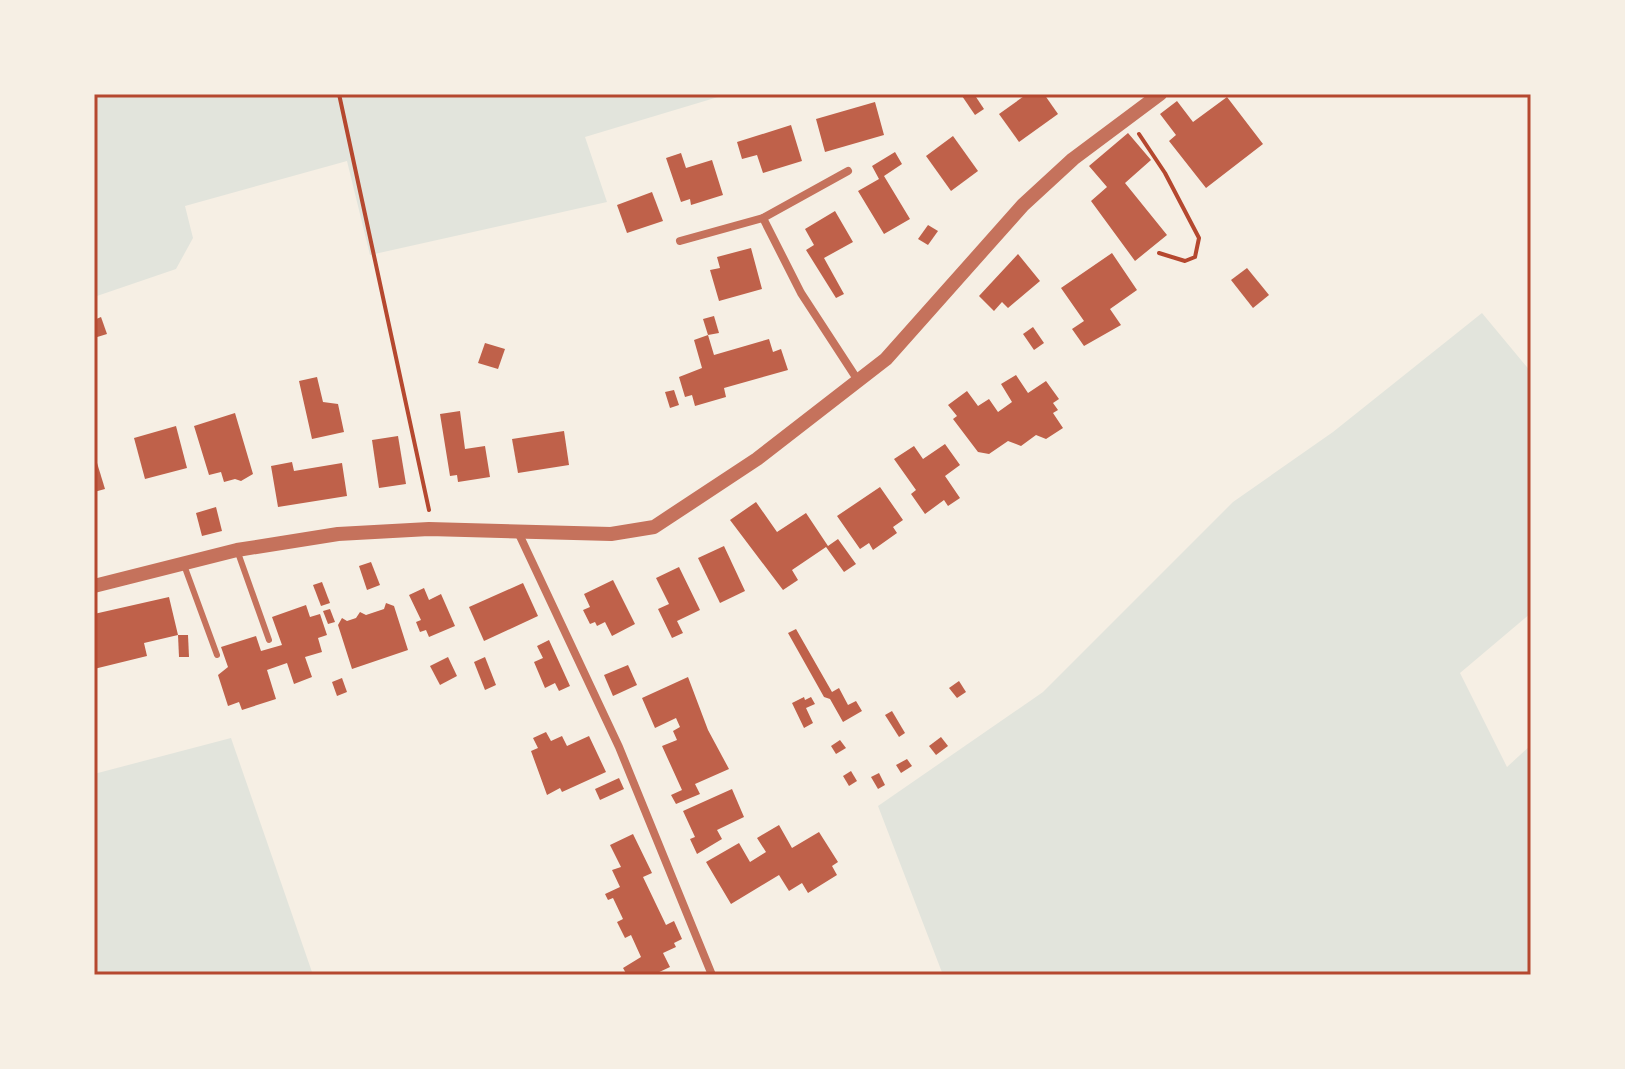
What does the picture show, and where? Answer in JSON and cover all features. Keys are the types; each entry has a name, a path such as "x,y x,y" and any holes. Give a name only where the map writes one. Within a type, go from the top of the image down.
{"street":[{"path":"94,586 237,550 338,534 429,529 611,534 654,527 757,459 859,383 911,332 1023,205 1073,159 1160,94"},
{"path":"680,241 763,218 848,171"},
{"path":"763,218 801,293 859,383"},
{"path":"518,532 619,747 712,975"}],"lane":[{"path":"237,550 269,640"},
{"path":"183,562 217,655"}],"path":[{"path":"339,94 385,315 409,405 429,510 429,529"},
{"path":"1127,118 1165,173 1199,238 1195,257 1185,261 1159,253"}],"shaded area":[{"path":"94,94 728,94 585,137 607,202 370,255 347,161 185,206 193,238 176,269 94,297"},
{"path":"1482,313 1531,372 1531,613 1460,673 1507,767 1531,745 1531,975 943,975 878,806 1043,692 1233,502 1333,432"},
{"path":"231,738 313,975 94,975 94,774"}],"building":[{"path":"974,94 984,109 975,115 962,96"},
{"path":"1027,94 1044,94 1058,114 1019,142 999,114"},
{"path":"1227,97 1263,144 1206,188 1169,141 1176,135 1160,114 1177,101 1193,122"},
{"path":"875,102 884,135 825,152 816,119"},
{"path":"791,125 802,161 763,173 757,155 742,159 737,142"},
{"path":"1128,133 1151,160 1125,183 1167,235 1135,261 1091,201 1107,187 1089,166"},
{"path":"953,136 978,171 951,191 926,156"},
{"path":"895,152 902,164 884,176 910,219 884,234 858,191 879,179 872,166"},
{"path":"681,153 686,168 712,160 723,195 691,205 690,199 681,202 666,158"},
{"path":"652,192 663,221 627,233 617,205"},
{"path":"835,211 853,242 824,258 844,294 836,298 806,250 814,245 805,229"},
{"path":"928,225 938,231 928,245 918,239"},
{"path":"751,248 762,289 719,301 710,270 720,268 717,257"},
{"path":"1112,253 1137,290 1110,309 1121,325 1084,346 1072,329 1084,321 1061,288"},
{"path":"1018,254 1040,281 1008,308 1002,302 994,311 979,296"},
{"path":"1247,268 1269,295 1253,308 1231,280"},
{"path":"714,316 719,333 708,335 703,319"},
{"path":"101,317 107,334 94,338 94,320"},
{"path":"1033,327 1044,343 1034,350 1023,334"},
{"path":"708,335 714,355 769,339 773,352 781,349 788,370 724,388 726,397 695,406 692,395 685,397 679,377 702,368 694,340"},
{"path":"485,343 505,349 498,369 478,363"},
{"path":"1016,375 1028,393 1046,381 1059,399 1053,403 1058,410 1053,413 1063,428 1046,439 1036,435 1021,446 1008,441 989,454 978,452 953,419 957,416 948,405 967,391 978,406 989,399 998,412 1012,402 1001,384"},
{"path":"317,377 323,402 338,404 344,432 312,439 299,381"},
{"path":"674,390 679,405 670,408 665,392"},
{"path":"460,411 465,449 485,446 490,477 458,482 457,475 450,476 440,414"},
{"path":"235,413 253,474 241,481 224,482 221,472 209,475 194,426"},
{"path":"176,426 187,468 145,479 134,438"},
{"path":"564,431 569,465 518,473 512,439"},
{"path":"398,436 406,484 379,488 372,440"},
{"path":"945,444 960,465 945,476 960,498 948,506 944,500 925,514 911,494 916,490 894,459 914,446 923,459"},
{"path":"94,453 105,489 94,492"},
{"path":"292,462 294,471 342,463 347,496 278,507 271,466"},
{"path":"880,487 903,520 893,527 897,533 873,550 869,543 860,549 837,516"},
{"path":"756,502 777,532 806,513 828,546 838,539 856,564 844,572 826,547 792,570 798,580 783,590 730,520"},
{"path":"216,507 222,531 202,536 196,513"},
{"path":"724,546 745,591 720,603 698,558"},
{"path":"371,562 380,585 367,590 359,566"},
{"path":"679,567 700,610 677,621 683,633 672,638 658,609 669,604 656,578"},
{"path":"613,580 635,624 612,636 605,622 597,626 595,622 590,624 583,610 590,607 584,594"},
{"path":"322,582 330,603 321,606 313,585"},
{"path":"523,583 538,616 484,641 469,607"},
{"path":"424,588 429,600 441,594 455,626 429,637 426,630 420,632 416,622 421,620 409,595"},
{"path":"169,597 178,635 144,643 147,656 94,669 94,614"},
{"path":"386,603 394,606 408,650 352,669 338,625 342,618 347,621 356,618 360,612 366,615 384,609"},
{"path":"306,605 310,617 320,614 327,635 318,638 322,652 305,657 312,677 294,684 287,663 267,670 276,699 242,710 239,702 228,706 218,675 228,667 221,647 256,636 261,651 282,645 272,617"},
{"path":"330,609 335,622 328,624 323,611"},
{"path":"796,629 832,692 839,688 848,705 856,701 862,711 843,722 830,699 824,697 788,633"},
{"path":"178,635 188,635 189,657 179,657"},
{"path":"549,640 570,686 559,691 555,683 545,688 534,662 543,658 537,646"},
{"path":"448,657 457,676 440,685 430,666"},
{"path":"485,657 496,685 485,690 474,662"},
{"path":"628,665 637,685 613,696 604,675"},
{"path":"688,677 708,730 729,769 695,784 700,794 676,804 671,795 682,790 662,746 677,740 673,731 680,727 676,718 655,728 642,698"},
{"path":"342,678 347,692 337,696 332,682"},
{"path":"959,681 966,692 957,698 949,688"},
{"path":"804,697 805,700 811,697 815,704 806,708 813,723 804,728 792,703"},
{"path":"892,711 905,733 899,737 885,715"},
{"path":"546,732 551,741 562,736 567,746 589,736 606,772 562,792 560,788 547,795 531,751 538,748 533,738"},
{"path":"941,737 948,746 936,755 929,746"},
{"path":"840,740 846,748 836,754 831,746"},
{"path":"907,759 912,766 901,773 896,765"},
{"path":"851,771 857,781 849,786 843,776"},
{"path":"879,773 885,785 878,789 871,777"},
{"path":"619,778 624,789 600,800 595,789"},
{"path":"732,789 744,817 717,830 722,839 697,854 690,839 695,837 683,811"},
{"path":"779,825 792,848 819,832 838,862 832,866 837,875 808,893 802,883 789,891 779,875 731,904 706,862 739,843 750,862 766,852 757,838"},
{"path":"633,834 652,873 643,877 666,925 674,921 682,939 674,943 676,947 663,953 670,967 653,975 627,975 623,968 641,957 631,935 625,938 617,922 623,919 613,898 608,900 605,894 620,887 612,870 621,867 610,845"}]}
